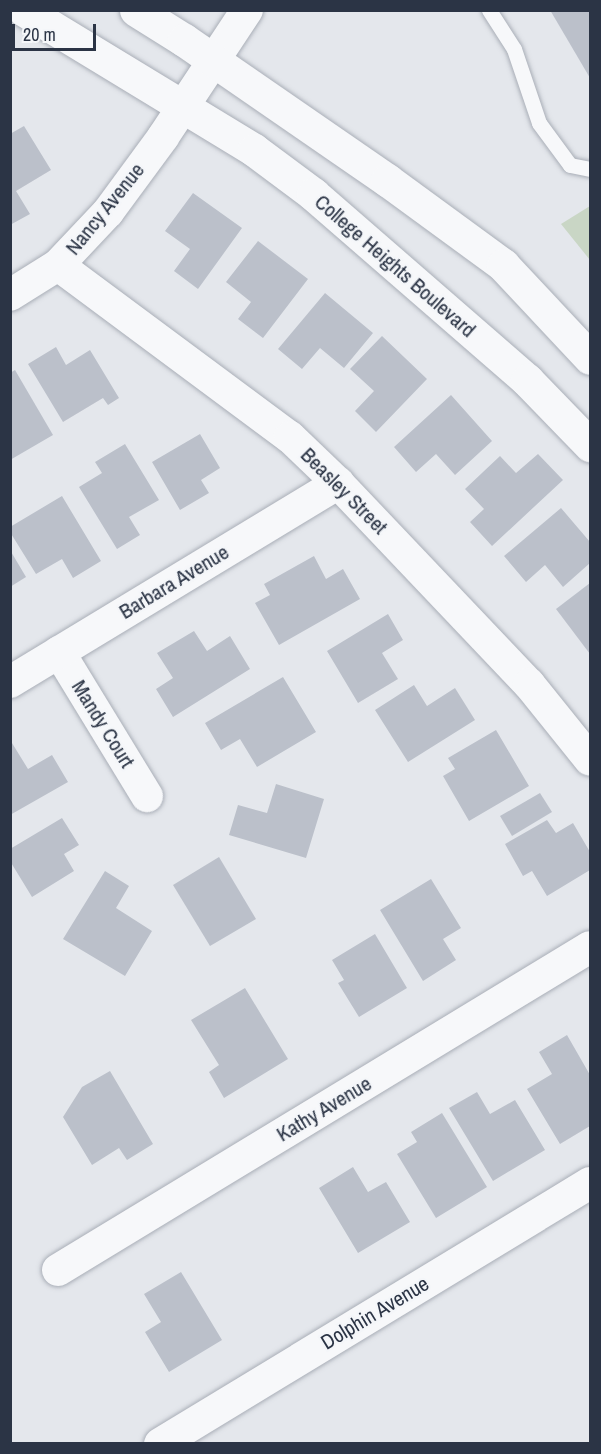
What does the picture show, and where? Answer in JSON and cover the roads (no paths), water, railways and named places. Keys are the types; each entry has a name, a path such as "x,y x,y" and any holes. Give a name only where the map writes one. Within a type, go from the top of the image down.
{"street":[{"name":"College Heights Boulevard","path":"24,10 254,150 313,194 527,380 591,445"},
{"path":"136,10 387,180 503,265 591,358"},
{"path":"183,107 246,10"},
{"name":"Nancy Avenue","path":"10,295 58,266 108,212 183,107"},
{"name":"Beasley Street","path":"58,266 290,437 338,483 529,684 591,760"},
{"name":"Barbara Avenue","path":"10,682 338,483"},
{"name":"Mandy Court","path":"59,652 147,796"},
{"name":"Kathy Avenue","path":"58,1270 591,947"},
{"name":"Dolphin Avenue","path":"160,1443 591,1183"}],"lane":[{"path":"489,10 514,49 539,123 570,165 591,169"}]}
